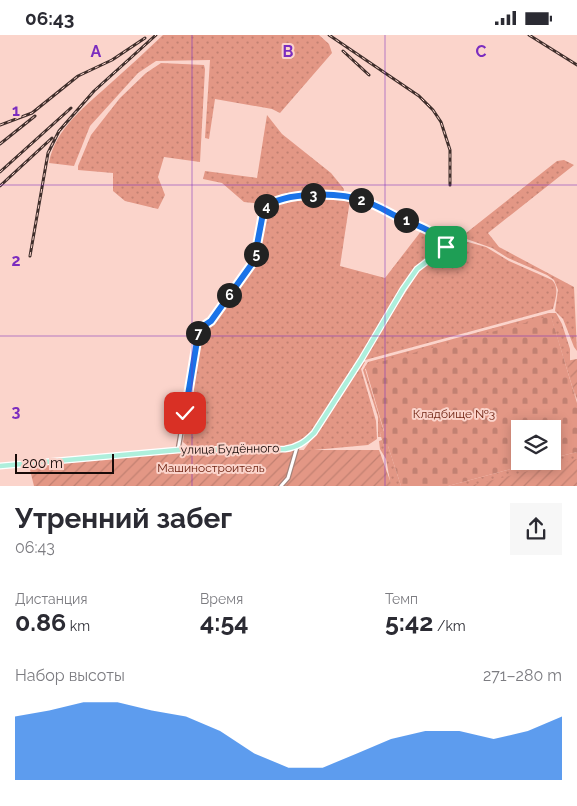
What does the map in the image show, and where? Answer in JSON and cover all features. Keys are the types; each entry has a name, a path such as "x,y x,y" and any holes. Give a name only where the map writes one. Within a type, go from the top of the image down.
{"main road":[{"name":"улица Будённого","path":"0,466 178,450 285,449 297,447 314,433 417,269 446,247"}],"street":[{"path":"178,450 199,329 211,321 254,261 264,208 270,203 282,198 296,196 351,197 426,229 440,237 446,247"},
{"path":"281,486 288,477 297,447"}],"green space":[{"path":"163,35 319,35 329,44 332,53 280,113 272,109 215,99 209,139 205,138 210,60 156,61 138,73 90,126 74,166 49,163 52,150 73,118"},
{"path":"161,63 204,65 205,69 200,162 164,157 158,177 165,195 158,209 125,201 113,191 113,173 78,170 78,166 91,135 120,98 146,73"},
{"path":"267,115 282,134 331,173 344,189 343,195 300,193 275,198 263,204 244,202 222,183 203,179 205,171 257,178"},
{"path":"564,160 574,165 488,233 499,247 574,287 577,351 563,319 555,311 558,290 554,280 508,258 492,248 461,237 557,161"},
{"path":"286,199 350,200 340,266 385,278 422,230 440,244 416,267 400,289 357,363 310,434 293,446 189,447 183,442 201,330 216,318 256,261 269,206"},
{"path":"457,239 486,247 509,261 552,280 556,287 553,309 365,360 365,356 419,271"},
{"path":"549,313 556,313 562,324 570,349 576,399 551,317 365,369 384,432 380,433 381,437 378,437 378,417 363,370 368,362"},
{"name":"Кладбище №3","path":"551,316 577,403 577,452 561,456 561,420 511,420 511,469 448,486 401,486 388,446 384,447 380,433 384,431 365,366"},
{"path":"577,359 577,400 566,361"},
{"path":"362,361 365,362 361,369 376,421 377,439 368,445 303,451 330,414"},
{"path":"382,440 384,446 388,446 401,486 391,486 386,459 380,449 379,441"},
{"name":"Машиностроитель","path":"177,450 379,450 392,486 34,486 29,466"},
{"path":"577,452 577,486 448,486 511,469 561,470 561,456"},
{"path":"577,459 577,486 469,486 533,470 561,470 561,463"}],"railway":[{"path":"30,256 48,153 59,131 94,91 156,35"},
{"path":"329,35 419,96 433,110 441,122 450,150 450,185"},
{"path":"529,35 577,65"},
{"path":"0,125 32,113 78,76 112,60 145,38"},
{"path":"343,51 369,75"},
{"path":"0,172 71,108"},
{"path":"0,144 35,116"},
{"path":"0,186 52,138"}],"route":[{"path":"185,413 199,329 211,321 254,261 264,208 270,203 282,198 296,196 351,197 426,229 440,237 446,247"}]}
